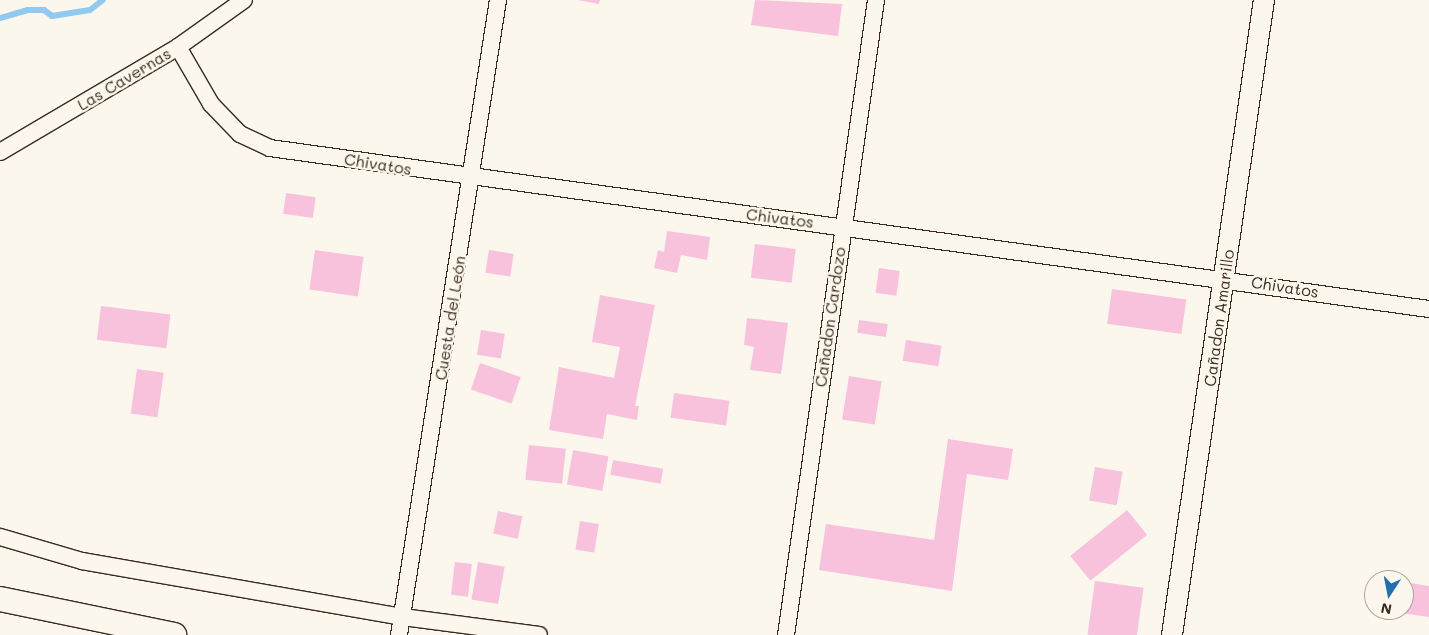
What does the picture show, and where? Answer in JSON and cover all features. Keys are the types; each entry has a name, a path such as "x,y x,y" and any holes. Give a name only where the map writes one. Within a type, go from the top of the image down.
{"main road":[{"path":"0,599 174,635"}],"street":[{"name":"Las Cavernas","path":"0,152 178,47 244,0"},
{"name":"Cuesta del León","path":"399,635 472,178 498,0"},
{"name":"Cañadon Cardozo","path":"786,635 876,0"},
{"name":"Cañadon Amarillo","path":"1172,635 1264,0"},
{"name":"Chivatos","path":"178,47 211,104 240,134 270,148 472,178 1225,278 1429,310"},
{"path":"0,537 82,561 403,617 539,635"}],"building":[{"path":"578,0 600,0 599,4"},
{"path":"755,0 842,4 838,36 751,25"},
{"path":"286,193 316,197 313,218 283,214"},
{"path":"667,231 710,237 707,260 681,255 677,273 654,268 658,250 664,252"},
{"path":"755,244 796,249 792,283 751,278"},
{"path":"315,250 364,257 358,296 309,290"},
{"path":"489,250 514,254 510,277 485,273"},
{"path":"879,268 900,271 896,296 876,293"},
{"path":"1112,289 1186,299 1181,334 1107,324"},
{"path":"600,295 655,305 635,406 639,406 637,420 607,414 603,439 549,430 559,367 614,378 620,347 592,342"},
{"path":"101,306 170,315 166,348 97,340"},
{"path":"747,318 788,323 781,374 750,370 754,347 744,345"},
{"path":"859,320 888,324 886,337 857,333"},
{"path":"481,330 505,334 501,358 477,355"},
{"path":"906,340 942,346 938,366 903,361"},
{"path":"480,363 521,377 512,403 471,389"},
{"path":"137,369 164,373 157,417 131,414"},
{"path":"849,376 882,381 875,425 842,419"},
{"path":"674,393 729,401 726,426 671,418"},
{"path":"948,439 1013,449 1008,480 967,474 952,591 819,570 826,524 934,540"},
{"path":"529,445 566,449 562,484 525,480"},
{"path":"573,450 608,456 602,491 567,484"},
{"path":"613,460 663,469 661,484 610,475"},
{"path":"1095,467 1123,472 1117,505 1089,500"},
{"path":"1127,510 1147,535 1090,581 1070,556"},
{"path":"498,511 522,516 518,539 493,533"},
{"path":"580,521 599,524 594,553 575,550"},
{"path":"455,562 472,564 468,597 451,595"},
{"path":"478,562 505,567 498,604 471,599"},
{"path":"1095,581 1144,588 1137,635 1087,634"},
{"path":"1414,584 1429,586 1429,617 1414,615"}],"waterway":[{"path":"0,18 28,10 44,10 52,16 90,10 103,0"}]}
